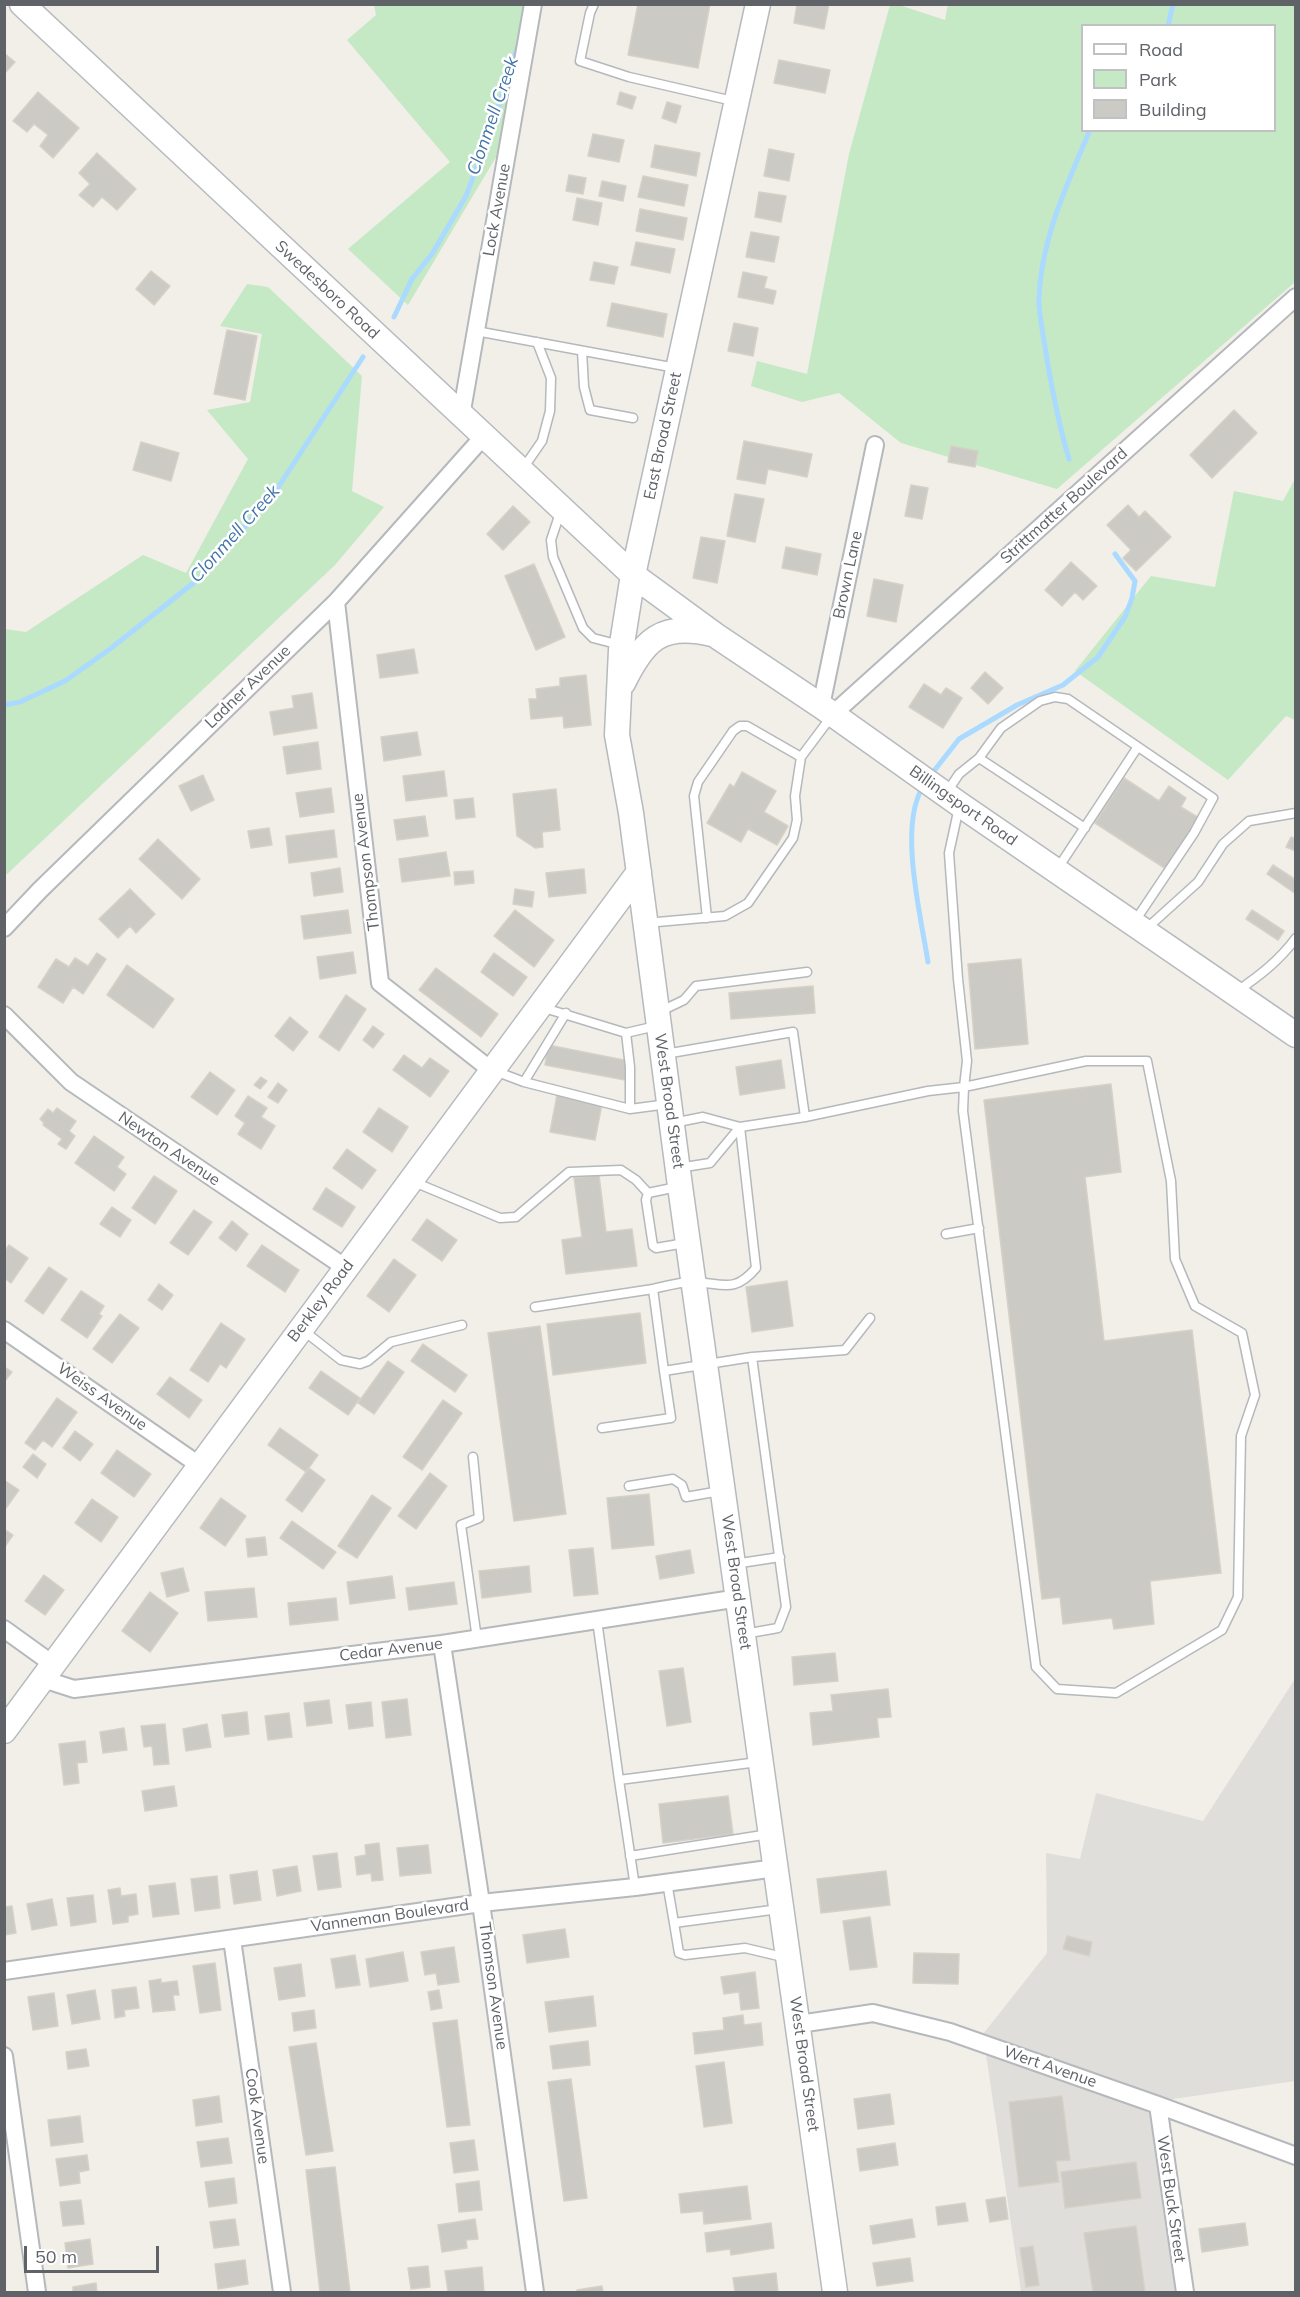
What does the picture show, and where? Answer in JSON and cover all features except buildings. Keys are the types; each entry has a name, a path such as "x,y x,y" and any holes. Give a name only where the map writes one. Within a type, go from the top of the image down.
{"main road":[{"name":"Swedesboro Road","path":"22,4 460,416 633,575"},
{"name":"East Broad Street","path":"639,872 617,735 622,645 633,575 758,4"},
{"name":"Billingsport Road","path":"633,575 715,635 1296,1035"},
{"path":"618,693 638,654 659,635 679,630 715,635"},
{"name":"Berkley Road","path":"4,1731 639,872"},
{"name":"West Broad Street","path":"639,872 688,1243 835,2292"}],"street":[{"name":"Lock Avenue","path":"460,416 533,4"},
{"name":"Strittmatter Boulevard","path":"827,710 1296,297"},
{"name":"Ladner Avenue","path":"4,928 40,890 336,602 483,437"},
{"name":"Brown Lane","path":"827,710 875,445"},
{"name":"Thompson Avenue","path":"336,602 380,983 491,1070"},
{"name":"Newton Avenue","path":"4,1015 71,1083 346,1268"},
{"name":"Weiss Avenue","path":"4,1330 199,1465"},
{"name":"Cedar Avenue","path":"4,1629 48,1672 74,1689 442,1644 739,1598"},
{"name":"Thomson Avenue","path":"442,1644 481,1903 535,2292"},
{"name":"Vanneman Boulevard","path":"4,1971 481,1903 635,1887 776,1868"},
{"name":"Cook Avenue","path":"232,1938 282,2292"},
{"name":"Wert Avenue","path":"799,2024 873,2013 950,2032 1158,2104 1296,2156"},
{"path":"4,2055 37,2292"},
{"name":"West Buck Street","path":"1158,2104 1185,2292"}],"lane":[{"path":"594,4 590,12 580,62 629,77 737,102"},
{"path":"476,331 678,368"},
{"path":"520,472 542,441 550,411 551,378 537,342"},
{"path":"582,351 584,387 590,410 633,418"},
{"path":"561,509 551,540 553,557 583,628 593,638 622,645"},
{"path":"491,1070 524,1082 630,1109 672,1113 740,1127 805,1117 928,1091 964,1087 1086,1061 1147,1061 1171,1182 1175,1259 1195,1306 1242,1333 1255,1395 1241,1436 1238,1597 1222,1630 1116,1693 1057,1689 1036,1668 963,1111 964,1087 967,1061 958,979 947,795 959,774 979,758 1000,728 1040,701 1055,697 1068,699 1213,798 1138,928"},
{"path":"646,923 726,916 748,903 793,838 797,820 795,796 801,757 827,710"},
{"path":"707,918 694,808 698,782 733,731 740,726 747,726 755,730 801,757"},
{"path":"1056,871 1137,748"},
{"path":"979,758 1085,828"},
{"path":"1138,928 1198,882 1223,844 1250,821 1296,813"},
{"path":"1233,993 1257,977 1284,954 1296,938"},
{"path":"541,1006 626,1033 658,1019 684,1000 696,986 807,972"},
{"path":"524,1082 566,1013"},
{"path":"663,1054 793,1032 805,1117"},
{"path":"626,1033 630,1067 630,1109"},
{"path":"688,1243 656,1248 653,1246 646,1200 648,1193 710,1163 740,1127"},
{"path":"535,1307 694,1282 727,1287 746,1280 756,1268 740,1127"},
{"path":"411,1180 500,1218 516,1217 569,1172 621,1170 636,1180 648,1193"},
{"path":"946,1234 979,1228"},
{"path":"602,1428 671,1418 653,1289"},
{"path":"664,1371 753,1357 844,1350 870,1318"},
{"path":"301,1329 341,1360 360,1364 368,1361 391,1342 462,1325"},
{"path":"744,1635 778,1628 786,1607 753,1357"},
{"path":"473,1457 479,1518 461,1525 477,1639"},
{"path":"629,1486 673,1479 682,1485 686,1497 724,1491"},
{"path":"734,1564 780,1557"},
{"path":"597,1620 635,1887"},
{"path":"620,1780 762,1761"},
{"path":"630,1856 772,1834"},
{"path":"667,1882 679,1953 685,1955 745,1948 789,1959"},
{"path":"674,1923 782,1909"}],"shaded area":[{"path":"1295,1679 1295,2081 1167,2100 1194,2292 1021,2292 983,2034 1047,1953 1046,1853 1080,1859 1096,1793 1203,1821"}],"green space":[{"path":"948,4 1295,5 1295,282 1057,489 901,443 839,393 802,402 751,386 757,361 807,374 849,154 890,5 899,5 945,20"},
{"path":"374,5 535,5 499,152 408,305 348,249 450,162 347,40 376,15"},
{"path":"247,284 268,287 362,376 352,491 384,507 335,565 5,876 5,629 26,632 143,555 186,573 248,459 207,410 250,402 262,334 220,326"},
{"path":"1295,479 1295,720 1286,716 1228,780 1075,671 1151,576 1215,587 1234,491 1283,501"}],"waterway":[{"path":"1168,24 1173,4"},
{"name":"Clonmell Creek","path":"394,317 412,279 432,254 466,196 494,121 519,42"},
{"path":"1069,459 1052,389 1039,301 1044,257 1056,214 1089,132"},
{"name":"Clonmell Creek","path":"4,705 20,702 65,681 110,649 201,577 275,492 363,357"},
{"path":"930,776 959,739 1017,705 1063,685 1098,657 1125,617 1135,581 1115,554"},
{"path":"923,787 916,804 912,824 912,847 917,897 928,962"}]}
